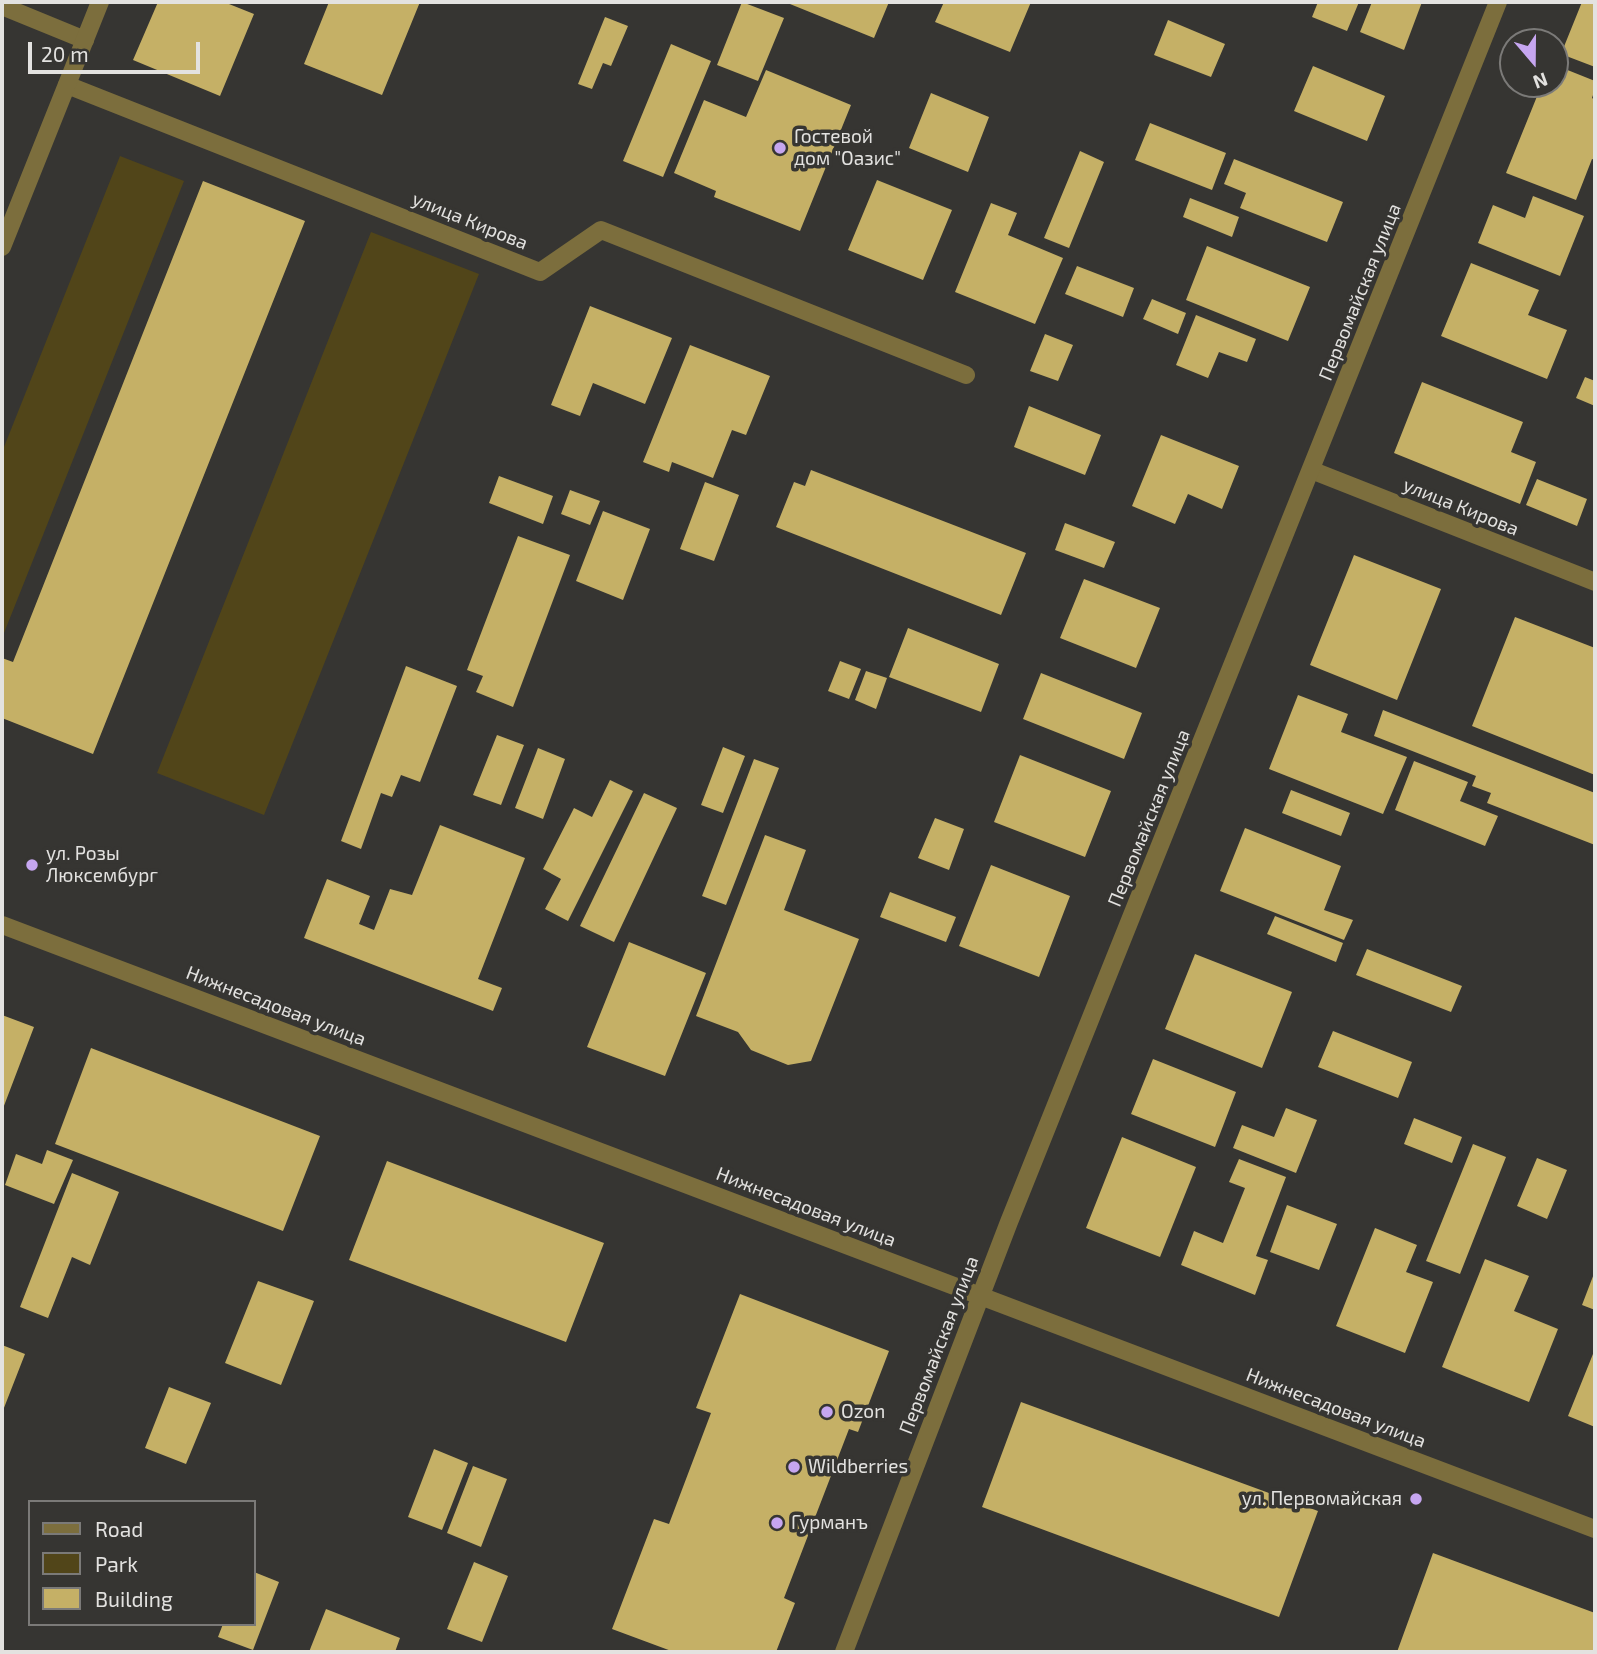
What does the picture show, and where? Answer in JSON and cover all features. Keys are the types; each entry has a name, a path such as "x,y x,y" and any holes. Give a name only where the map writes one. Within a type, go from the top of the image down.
{"street":[{"path":"2,247 100,2"},
{"name":"Первомайская улица","path":"844,1652 1014,1209 1499,2"},
{"path":"2,6 85,40"},
{"name":"улица Кирова","path":"67,85 540,272 601,230 966,375"},
{"name":"улица Кирова","path":"1311,470 1595,582"},
{"name":"Нижнесадовая улица","path":"2,925 1595,1529"}],"green space":[{"path":"120,156 184,181 2,638 2,452"},
{"path":"371,232 479,274 264,815 157,773"}],"building":[{"path":"158,2 224,2 254,14 220,96 133,60"},
{"path":"329,2 420,2 382,95 304,64"},
{"path":"742,2 784,18 758,81 717,65"},
{"path":"785,2 889,2 874,38"},
{"path":"944,2 1031,2 1010,52 935,22"},
{"path":"1318,2 1359,2 1347,31 1312,17"},
{"path":"1372,2 1422,2 1404,50 1360,32"},
{"path":"1582,2 1595,2 1595,67 1569,57 1569,34"},
{"path":"605,17 628,26 611,66 603,63 592,89 578,84"},
{"path":"1168,20 1225,44 1211,77 1154,55"},
{"path":"671,44 711,61 663,177 623,161"},
{"path":"1313,66 1385,96 1367,141 1294,111"},
{"path":"766,70 851,105 800,231 714,197 716,191 674,173 704,100 746,117"},
{"path":"1569,71 1595,81 1592,98 1595,100 1595,160 1592,159 1576,200 1506,173 1536,98 1569,98"},
{"path":"931,93 989,117 968,172 909,148"},
{"path":"1150,123 1226,153 1212,190 1135,160"},
{"path":"1080,151 1104,162 1069,248 1044,238"},
{"path":"1234,159 1343,202 1327,242 1240,208 1246,193 1224,184"},
{"path":"877,180 952,210 923,280 848,250"},
{"path":"203,181 305,221 93,754 2,718 2,658 13,662"},
{"path":"1533,196 1584,216 1560,276 1478,243 1493,205 1525,218"},
{"path":"1190,198 1239,217 1232,237 1183,217"},
{"path":"991,203 1017,213 1008,235 1063,258 1035,324 955,292"},
{"path":"1207,246 1310,287 1288,341 1186,300"},
{"path":"1471,263 1539,290 1528,315 1567,330 1547,379 1441,336"},
{"path":"1077,266 1134,288 1123,317 1065,294"},
{"path":"1152,299 1186,313 1178,334 1143,319"},
{"path":"590,306 672,338 645,404 593,383 580,416 551,405"},
{"path":"1196,315 1256,339 1247,362 1219,352 1208,378 1176,365"},
{"path":"1045,334 1073,345 1058,381 1030,371"},
{"path":"690,345 770,376 746,435 732,430 713,478 672,462 669,472 643,462"},
{"path":"1585,377 1595,381 1595,406 1576,398"},
{"path":"1422,382 1523,422 1511,452 1536,462 1520,504 1394,453"},
{"path":"1029,406 1101,435 1085,475 1014,447"},
{"path":"1161,435 1239,466 1222,509 1188,494 1175,524 1132,506"},
{"path":"811,470 1026,553 1001,615 776,527 794,482 805,486"},
{"path":"499,476 553,496 543,524 489,503"},
{"path":"1537,479 1587,499 1577,526 1526,505"},
{"path":"705,482 739,495 714,561 680,549"},
{"path":"570,490 600,501 590,525 561,514"},
{"path":"603,511 650,529 623,600 576,581"},
{"path":"1065,523 1115,542 1104,568 1055,550"},
{"path":"518,536 570,555 513,707 476,692 483,676 467,670"},
{"path":"1354,555 1441,589 1397,700 1310,665"},
{"path":"1084,579 1160,608 1136,668 1060,638"},
{"path":"1515,617 1595,648 1595,775 1472,726"},
{"path":"908,628 999,664 981,712 889,677"},
{"path":"840,661 861,669 849,699 828,691"},
{"path":"406,666 457,686 420,782 401,775 392,797 381,793 361,849 341,841"},
{"path":"866,671 887,678 876,709 855,700"},
{"path":"1041,673 1142,713 1124,759 1023,719"},
{"path":"1298,695 1348,714 1341,732 1407,757 1383,814 1269,769"},
{"path":"1383,710 1595,793 1595,845 1487,803 1491,793 1472,786 1476,776 1374,736"},
{"path":"497,735 524,745 501,805 473,795"},
{"path":"723,747 745,756 723,813 701,805"},
{"path":"538,748 565,759 543,819 515,808"},
{"path":"1020,755 1111,791 1085,857 994,822"},
{"path":"754,759 779,768 726,905 702,896"},
{"path":"1414,761 1468,782 1460,801 1498,816 1485,846 1395,810"},
{"path":"610,780 633,791 568,921 545,909 561,879 543,869 574,808 592,817"},
{"path":"1291,790 1350,813 1341,836 1282,813"},
{"path":"644,793 677,808 614,942 580,926"},
{"path":"935,818 964,829 949,870 918,858"},
{"path":"440,825 525,858 478,979 502,988 493,1011 304,938 327,879 370,896 359,924 374,930 390,889 412,895"},
{"path":"1245,828 1341,866 1324,910 1353,920 1344,940 1220,891"},
{"path":"765,835 806,850 784,910 859,939 811,1061 788,1065 751,1050 738,1032 696,1016"},
{"path":"991,865 1070,896 1039,977 959,946"},
{"path":"890,892 956,917 946,942 880,917"},
{"path":"1275,916 1343,943 1336,962 1267,934"},
{"path":"629,942 706,973 665,1076 587,1047"},
{"path":"1367,949 1462,986 1451,1012 1356,975"},
{"path":"1195,954 1292,992 1262,1068 1165,1029"},
{"path":"2,1015 34,1027 2,1111"},
{"path":"1333,1031 1412,1062 1398,1098 1318,1067"},
{"path":"91,1048 320,1136 283,1231 55,1144"},
{"path":"1153,1059 1236,1092 1215,1147 1131,1114"},
{"path":"1286,1108 1317,1120 1296,1173 1233,1148 1242,1125 1274,1137"},
{"path":"1414,1118 1462,1137 1452,1163 1404,1144"},
{"path":"1122,1137 1196,1167 1160,1257 1086,1228"},
{"path":"1473,1144 1506,1157 1460,1274 1426,1261"},
{"path":"47,1150 73,1160 54,1204 5,1185 16,1154 42,1164"},
{"path":"1537,1158 1567,1170 1547,1219 1517,1206"},
{"path":"1239,1159 1286,1177 1256,1256 1268,1260 1255,1295 1181,1265 1194,1231 1223,1243 1245,1188 1229,1182"},
{"path":"387,1161 604,1243 566,1342 349,1260"},
{"path":"72,1173 119,1192 90,1265 72,1257 48,1318 20,1307"},
{"path":"1287,1205 1337,1224 1319,1270 1270,1252"},
{"path":"1375,1228 1417,1245 1406,1272 1433,1282 1405,1353 1336,1326"},
{"path":"1485,1259 1529,1276 1514,1311 1558,1329 1529,1402 1442,1367"},
{"path":"1595,1271 1595,1310 1582,1305"},
{"path":"258,1281 314,1301 281,1385 225,1363"},
{"path":"740,1294 889,1351 858,1432 849,1429 784,1598 795,1603 776,1652 674,1652 612,1629 654,1519 669,1524 711,1413 696,1408"},
{"path":"2,1345 25,1354 2,1413"},
{"path":"1595,1349 1595,1427 1568,1416"},
{"path":"169,1387 211,1403 186,1464 145,1448"},
{"path":"1021,1402 1318,1511 1279,1617 982,1507"},
{"path":"434,1449 468,1463 442,1530 408,1517"},
{"path":"473,1466 507,1479 481,1547 447,1533"},
{"path":"1433,1553 1595,1613 1595,1652 1397,1652"},
{"path":"474,1562 508,1576 482,1642 447,1629"},
{"path":"256,1573 279,1582 253,1650 218,1637 222,1626 256,1626"},
{"path":"326,1609 400,1638 395,1652 309,1652"}],"place":[{"name":"Гостевой дом \"Оазис\"","path":"780,148"},
{"name":"ул. Розы Люксембург","path":"32,865"},
{"name":"Ozon","path":"827,1412"},
{"name":"Wildberries","path":"794,1467"},
{"name":"ул. Первомайская","path":"1416,1499"},
{"name":"Гурманъ","path":"777,1523"}]}
